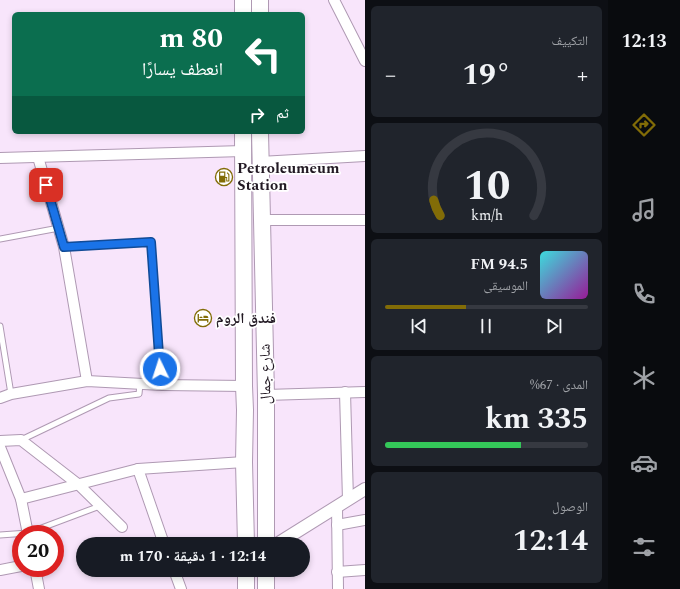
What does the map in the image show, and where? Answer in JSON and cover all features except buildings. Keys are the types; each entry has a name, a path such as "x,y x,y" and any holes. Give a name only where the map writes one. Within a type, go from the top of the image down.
{"main road":[{"path":"243,0 243,12"},
{"path":"260,0 260,12"},
{"name":"شارع جمال","path":"243,134 244,462 246,537"},
{"name":"شارع جمال","path":"260,134 266,395 266,537"},
{"path":"243,151 260,156"},
{"path":"246,577 246,589"},
{"path":"266,577 266,589"}],"street":[{"path":"334,0 365,60"},
{"path":"0,158 243,151"},
{"path":"260,156 365,156"},
{"path":"38,157 64,247 87,381"},
{"path":"262,220 365,220"},
{"path":"0,398 11,394 87,381 162,385 244,386"},
{"path":"345,392 348,500"},
{"path":"266,395 365,392"},
{"path":"27,525 22,499 0,448 21,440 78,485 122,527"},
{"path":"22,499 138,469 244,462"},
{"path":"138,469 162,537"},
{"path":"289,537 365,489"},
{"path":"337,507 338,589"},
{"path":"337,525 365,520"},
{"path":"0,570 12,568"},
{"path":"338,572 365,570"},
{"path":"37,577 39,589"},
{"path":"177,577 181,589"}],"lane":[{"path":"0,239 59,228"},
{"path":"64,247 151,242 162,385"},
{"path":"0,326 11,394"},
{"path":"21,440 109,398 139,394 140,384"},
{"path":"49,525 100,506"},
{"path":"0,535 12,534"}],"place":[{"name":"Petroleumeum Station","path":"224,177"},
{"name":"فندق الروم","path":"203,318"}],"route":[{"path":"46,185 64,247 151,242 160,369"}]}
